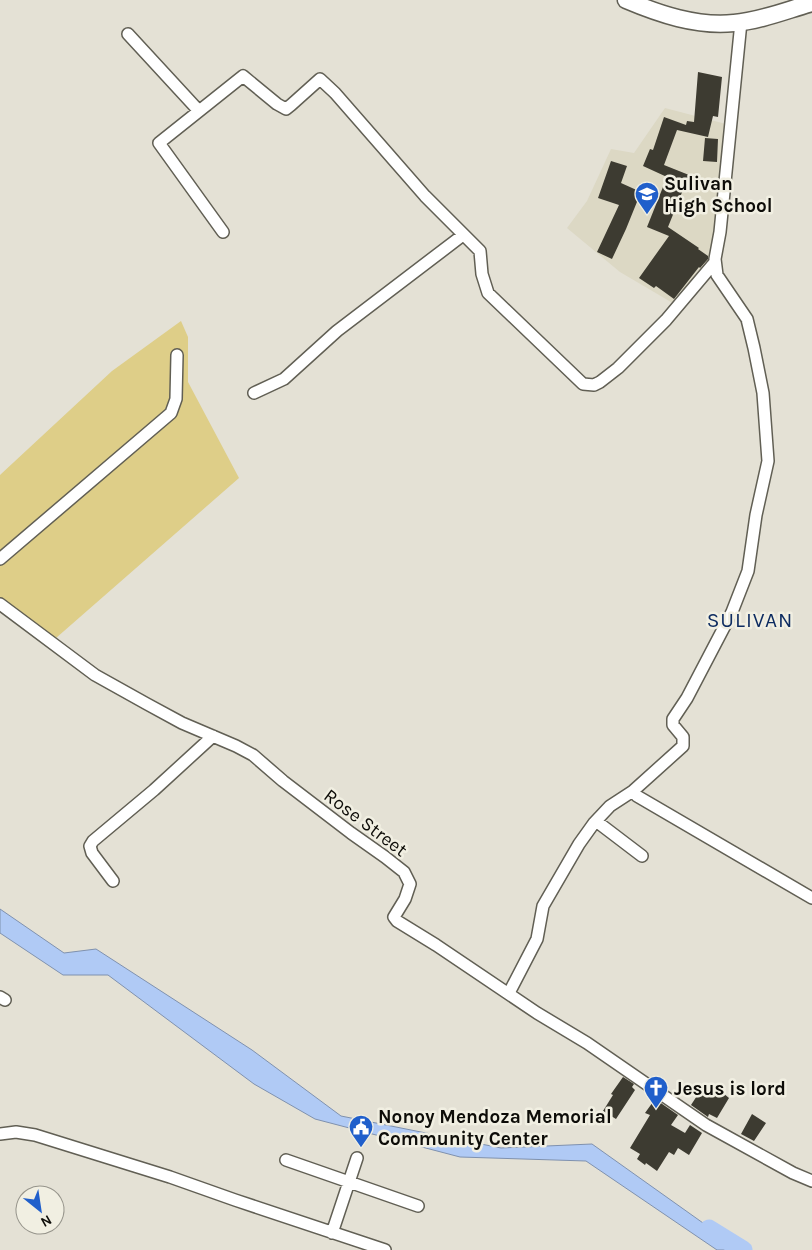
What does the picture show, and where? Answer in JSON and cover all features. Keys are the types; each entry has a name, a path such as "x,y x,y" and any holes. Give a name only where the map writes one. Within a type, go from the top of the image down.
{"main road":[{"path":"626,0 677,18 710,24 749,21 812,3"}],"street":[{"path":"509,993 537,939 543,906 579,844 610,806 633,791 684,746 683,737 673,725 673,719 732,612 748,571 756,515 768,462 763,393 747,319 717,275 715,262 720,232 741,22"},
{"path":"128,34 199,111"},
{"path":"223,232 159,143 243,76 277,104 286,108 291,106 320,79 335,93 425,196 480,251 482,274 488,293 583,384 594,385 618,368 666,320 715,262"},
{"path":"254,392 284,379 337,331 464,235"},
{"path":"0,559 171,413 176,399 177,355"},
{"name":"Rose Street","path":"0,604 95,675 182,723 254,755 283,781 351,833 385,856 404,872 410,884 405,899 394,916 397,922 436,945 536,1013 587,1043 706,1125 793,1173 812,1181"},
{"path":"113,882 92,853 90,846 93,841 154,790 213,736"},
{"path":"633,791 637,796 812,898"},
{"path":"596,821 642,856"},
{"path":"0,1134 16,1132 36,1135 170,1177 385,1250"},
{"path":"332,1233 357,1158"},
{"path":"286,1160 418,1206"}],"shaded area":[{"name":"Sulivan High School","path":"665,108 726,124 712,262 676,305 620,272 567,228 587,201 611,149 634,153"},
{"path":"181,321 188,337 188,382 239,478 56,638 0,598 0,565 173,417 172,398 167,411 0,553 0,475 112,371"}],"water":[{"path":"0,909 64,953 96,949 252,1050 341,1116 501,1148 592,1144 741,1250 717,1250 586,1161 460,1157 315,1119 254,1084 108,975 63,975 0,933"}],"building":[{"path":"698,72 722,77 718,117 713,116 708,137 677,130 664,165 689,175 668,227 699,248 708,256 708,259 699,267 674,299 656,286 654,288 639,278 669,236 647,227 667,177 643,166 650,149 653,150 664,117 686,125 687,121 694,122"},
{"path":"705,138 718,139 717,162 703,161"},
{"path":"611,161 627,166 621,183 641,192 612,259 597,252 619,205 598,198"},
{"path":"623,1077 634,1084 632,1087 635,1090 616,1119 603,1111 613,1095 611,1094"},
{"path":"704,1085 720,1096 723,1093 729,1098 717,1118 709,1114 708,1117 691,1105"},
{"path":"655,1099 678,1115 671,1125 685,1133 690,1125 702,1133 689,1155 678,1148 674,1155 669,1152 657,1171 637,1159 640,1154 630,1148 650,1115 645,1113"},
{"path":"752,1114 766,1123 754,1141 741,1134"}],"waterway":[{"path":"709,1229 743,1250"}],"place":[{"name":"Sulivan High School","path":"647,215"},
{"name":"Jesus is lord","path":"656,1109"},
{"name":"Nonoy Mendoza Memorial Community Center","path":"361,1148"}],"district":[{"name":"SULIVAN","path":"750,620"}]}
